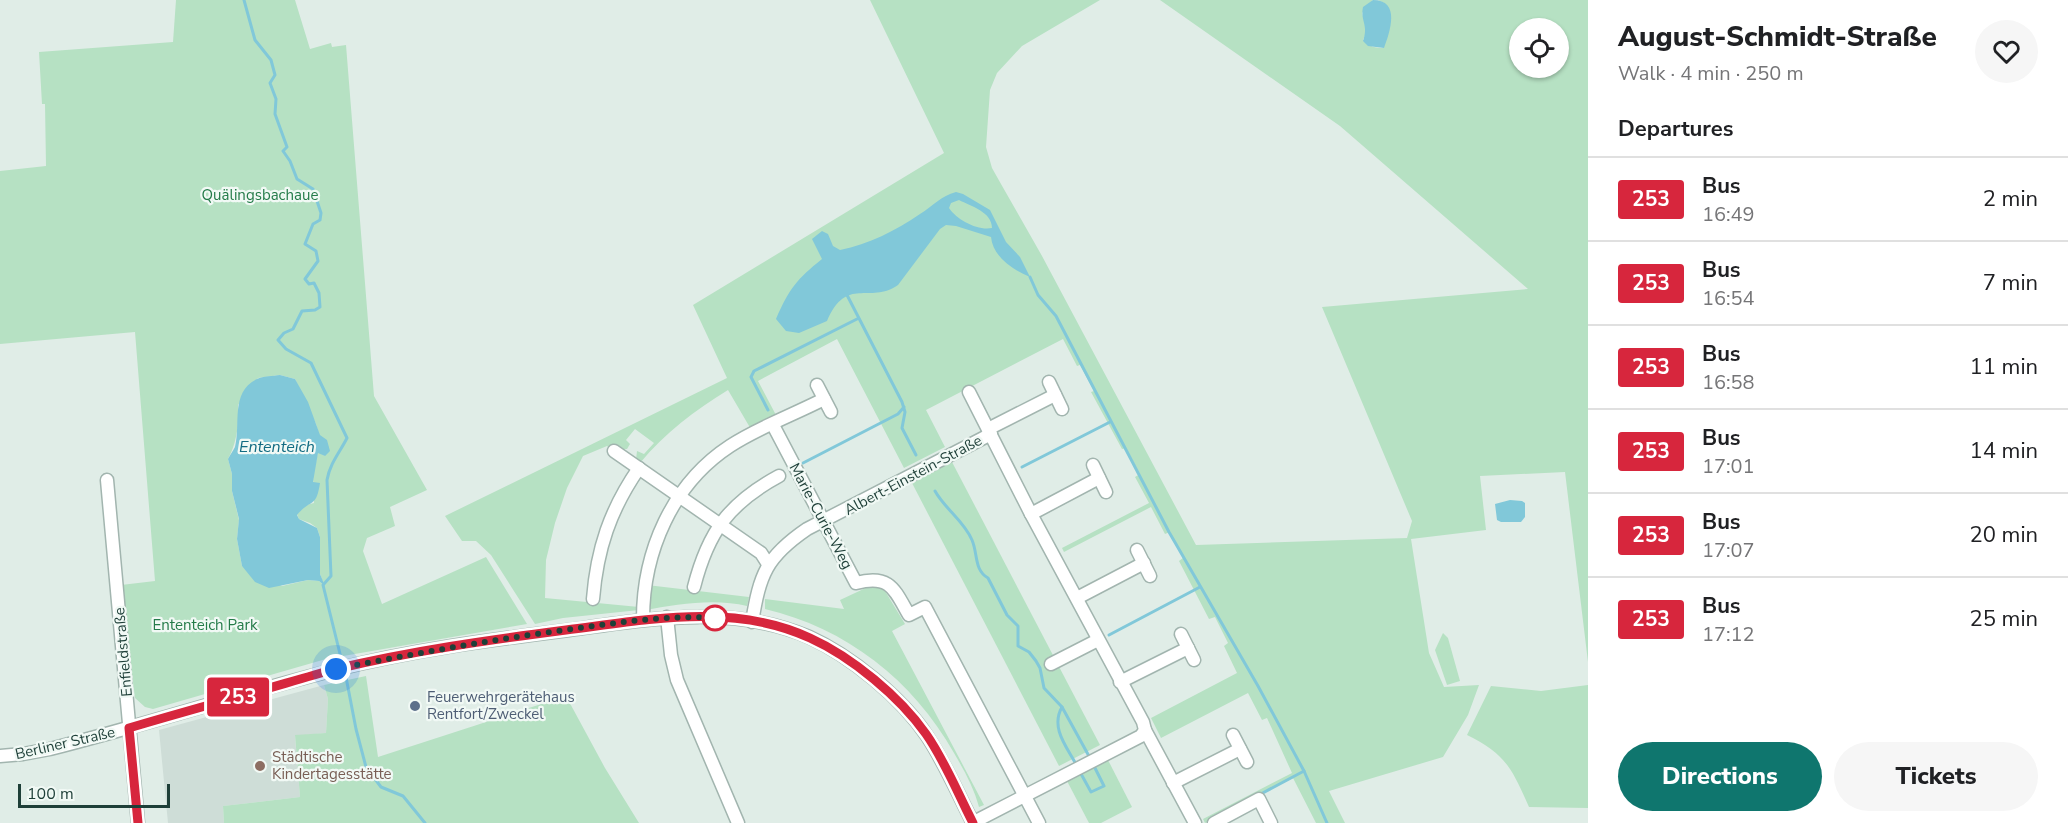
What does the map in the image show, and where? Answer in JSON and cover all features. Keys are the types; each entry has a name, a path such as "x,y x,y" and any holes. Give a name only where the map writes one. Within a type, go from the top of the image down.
{"street":[{"path":"1049,382 1062,408"},
{"path":"817,385 831,412"},
{"name":"Albert-Einstein-Straße","path":"969,392 1195,823"},
{"name":"Albert-Einstein-Straße","path":"752,622 758,587 768,564 790,541 807,529 1055,395"},
{"path":"643,620 644,591 651,556 660,530 678,497 700,471 729,446 824,399"},
{"name":"Marie-Curie-Weg","path":"772,425 856,583 875,579 888,584 909,615 925,607 1024,796"},
{"path":"614,451 764,555 768,564"},
{"path":"1093,465 1106,492"},
{"path":"593,599 602,541 625,488 639,468"},
{"path":"694,587 704,554 720,524 745,497 779,476"},
{"path":"1031,514 1099,478"},
{"name":"Enfieldstraße","path":"107,480 138,823"},
{"path":"1137,550 1150,576"},
{"path":"1077,598 1144,563"},
{"path":"668,617 671,656 677,680 738,823"},
{"name":"Berliner Straße","path":"0,756 50,749 336,669 488,640 668,617 715,618 772,626 810,638 832,650 884,688 920,726 933,744 972,823"},
{"path":"1181,634 1194,660"},
{"path":"1052,664 1098,640"},
{"path":"1120,682 1188,648"},
{"path":"972,823 1141,736 1145,730"},
{"path":"1233,735 1247,762"},
{"path":"1173,783 1240,749"},
{"path":"1024,796 1039,823"},
{"path":"1214,823 1258,800 1271,823"}],"shaded area":[{"name":"Städtische Kindertagesstätte","path":"324,685 328,699 326,733 295,736 300,797 223,806 224,823 168,823 159,730"}],"green space":[{"path":"176,0 295,0 310,49 331,43 332,47 346,45 374,396 427,490 390,507 395,526 367,538 363,551 382,604 486,557 527,624 326,659 153,709 145,707 135,698 121,585 155,581 135,332 0,344 0,171 46,166 45,104 42,104 39,52 173,42","holes":["280,375 295,379 316,424 325,456 318,452 313,476 314,503 306,505 297,514 299,519 317,528 320,537 320,574 324,585 319,581 308,580 282,586 242,566 237,539 239,520 228,459 237,433 238,405 258,378"]},
{"path":"870,0 1100,0 1022,46 997,73 990,90 986,147 992,168 1042,256 1196,545 1407,538 1412,521 1322,307 1528,289 1340,126 1160,0 1373,0 1362,13 1367,31 1363,40 1373,47 1384,48 1384,3 1378,0 1588,0 1588,662 1565,472 1480,476 1486,530 1411,539 1429,653 1444,687 1479,685 1468,715 1443,757 1329,791 1345,823 1316,823 1293,778 1205,823 1203,819 1292,773 1267,718 1262,720 1248,693 1161,738 1151,718 1237,673 1224,646 1228,643 1215,617 1209,619 1179,561 1183,558 1170,532 1165,534 1151,507 1064,552 1062,548 1149,503 1135,477 1140,474 1126,448 1122,449 1091,392 1094,391 1080,365 1077,366 1063,339 926,410 945,447 904,468 837,339 758,381 777,417 752,431 728,390 681,423 640,463 636,460 637,451 644,454 654,443 635,429 626,440 630,444 627,449 611,449 607,446 583,456 567,488 555,523 546,560 545,598 639,607 639,610 563,618 535,624 491,555 476,541 462,541 445,516 727,378 693,305 944,153"},
{"path":"952,462 1100,745 1059,766 912,483"},
{"path":"647,585 749,597 747,606 709,602 645,610"},
{"path":"870,586 885,591 905,624 892,631 984,805 979,807 965,773 937,727 919,702 898,680 850,644 823,629 765,609 765,599 844,609 840,600"},
{"path":"1443,633 1448,638 1460,681 1447,685 1435,650"},
{"path":"366,676 378,757 566,696 605,768 639,823 224,823 223,806 300,797 295,735 326,733 328,699 324,685"},
{"path":"1588,685 1588,808 1529,807 1518,782 1506,764 1491,749 1467,735 1491,686 1541,691"},
{"path":"1108,760 1132,807 1101,823 1089,823 1067,781"}],"water":[{"path":"1373,0 1382,1 1390,11 1391,26 1384,48 1368,46 1363,41 1365,31 1363,7"},
{"path":"956,192 963,194 990,210 1006,242 1020,257 1030,277 1017,271 1000,257 991,237 946,225 940,229 898,285 877,293 859,293 842,299 827,321 799,333 786,331 776,319 795,285 822,259 812,239 822,231 828,234 833,246 840,250 851,247 891,231","holes":["959,200 985,214 992,228 980,228 957,217 949,208 951,203"]},
{"name":"Ententeich","path":"280,375 295,379 308,402 320,435 327,440 330,451 325,456 318,453 313,482 320,483 317,497 297,515 299,519 317,528 320,537 320,574 325,586 319,581 308,580 269,588 255,582 242,566 237,539 239,519 232,491 232,474 228,459 235,447 238,409 243,392 257,379"},
{"path":"1510,500 1525,503 1525,517 1521,522 1497,520 1495,504"}],"waterway":[{"path":"244,0 255,40 271,60 275,75 270,83 276,99 275,114 287,147 283,151 297,179 313,189 321,213 320,220 313,224 305,244 316,251 318,261 305,279 309,284 314,283 319,293 320,307 315,310 302,311 293,329 284,333 278,340 286,349 311,363 347,438 333,463 327,480 331,576 323,585 343,666"},
{"path":"1030,277 1038,295 1056,316 1169,532 1258,686 1304,771 1327,823"},
{"path":"847,295 902,402 905,412 902,428 916,455"},
{"path":"768,410 751,377 754,371 857,319"},
{"path":"803,463 898,414 904,407"},
{"path":"1022,467 1110,422"},
{"path":"935,491 969,533 980,571 988,578 1007,615 1018,626 1018,646 1029,652 1036,661 1040,668 1044,688 1062,707 1058,722 1059,730 1077,766"},
{"path":"1109,635 1200,587"},
{"path":"345,672 366,767 381,787 403,796 425,823"},
{"path":"1062,707 1090,758"},
{"path":"1080,772 1091,792 1104,786 1093,764"},
{"path":"1259,795 1304,771"}],"bus line":[{"name":"253","path":"138,823 129,728 336,669 499,639 668,617 737,619 772,626 810,638 832,650 884,688 911,714 933,744 973,823"}],"place":[{"name":"Feuerwehrgerätehaus Rentfort/Zweckel","path":"415,706"},
{"name":"Städtische Kindertagesstätte","path":"260,766"}],"route":[{"path":"336,669 499,639 668,617 715,618"}],"park label":[{"name":"Quälingsbachaue","path":"260,195"},
{"name":"Ententeich Park","path":"205,625"}]}
